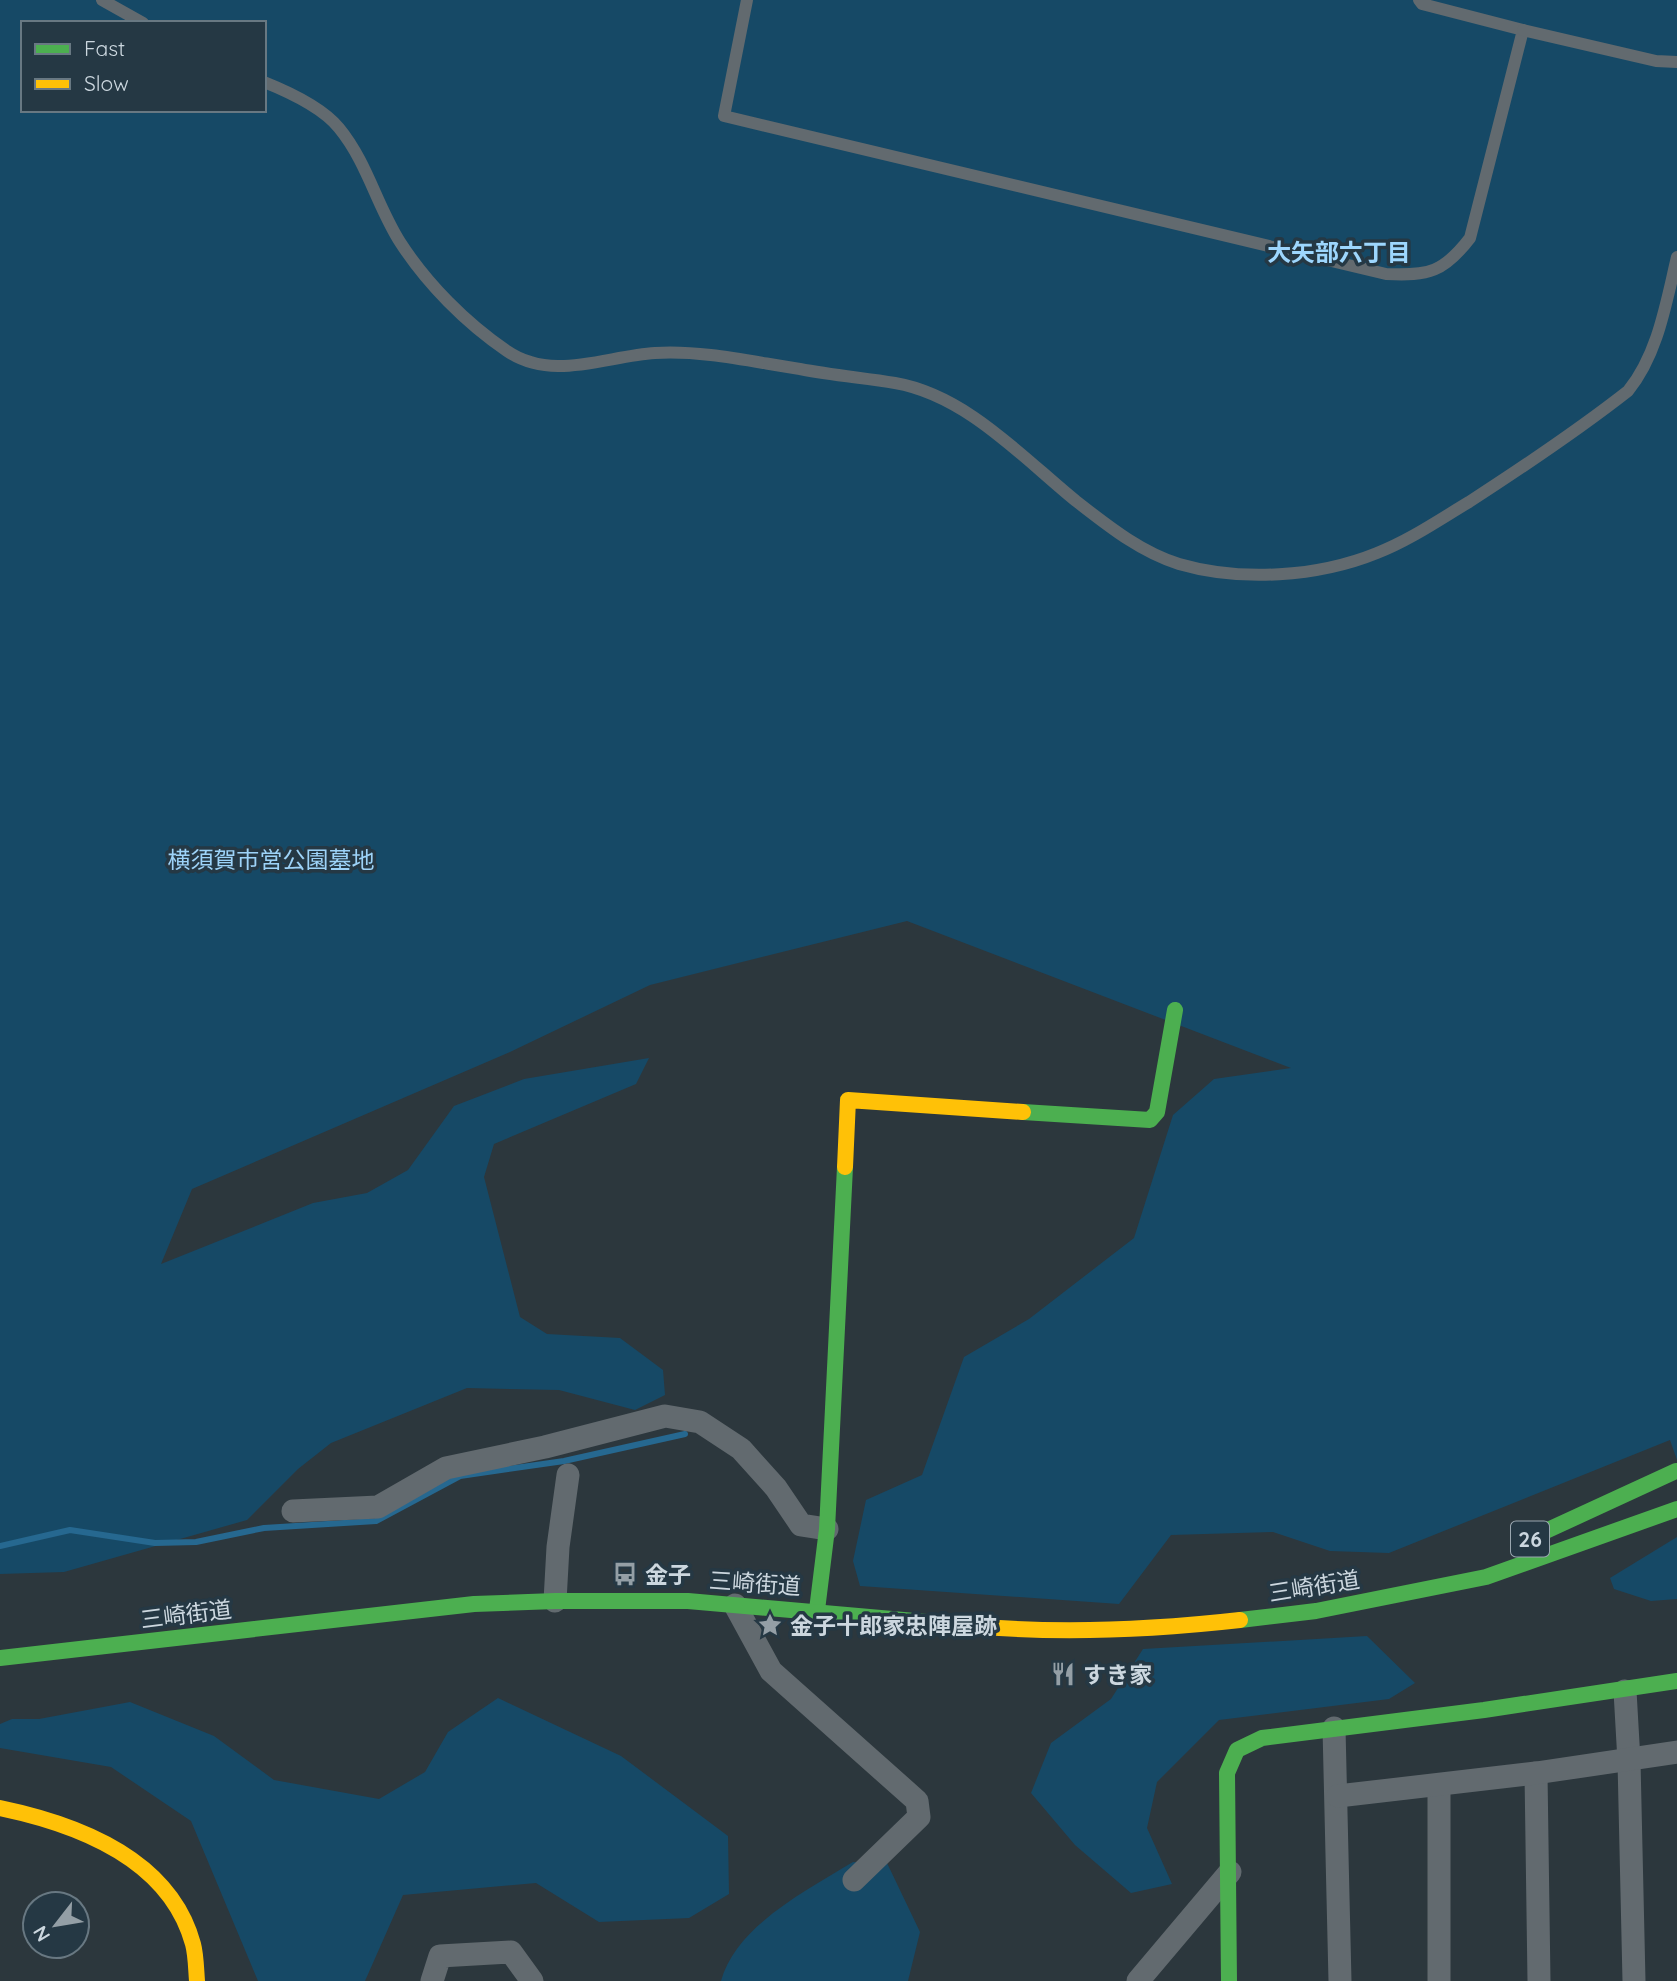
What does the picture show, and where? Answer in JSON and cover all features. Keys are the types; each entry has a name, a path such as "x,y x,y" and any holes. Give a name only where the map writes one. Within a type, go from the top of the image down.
{"main road":[{"path":"817,1610 827,1529 848,1100 1150,1120 1157,1112 1174,1010"},
{"name":"26","path":"1514,1546 1676,1471"},
{"name":"三崎街道","path":"0,1658 474,1604 555,1601 735,1605 817,1610 1023,1631 1125,1629 1316,1611 1486,1577 1677,1509"},
{"name":"三崎街道","path":"1380,1598 1479,1562"},
{"path":"1229,1981 1227,1773 1237,1750 1262,1738 1677,1681"},
{"path":"0,1808 64,1825 97,1838 145,1870 178,1909 193,1947 197,1981"},
{"path":"39,1836 71,1847"}],"street":[{"path":"293,1511 378,1507 446,1468 545,1447 665,1416 700,1422 741,1449 776,1488 800,1525 827,1529"},
{"path":"555,1601 558,1547 568,1475"},
{"path":"735,1605 771,1671 917,1801 919,1818 854,1880"},
{"path":"1625,1690 1634,1981"},
{"path":"1334,1728 1338,1796 1340,1981"},
{"path":"1338,1796 1439,1786 1677,1752"},
{"path":"1536,1773 1539,1981"},
{"path":"1439,1786 1439,1981"},
{"path":"1138,1981 1230,1872"},
{"path":"432,1981 440,1956 511,1952 532,1981"}],"lane":[{"path":"102,0 139,21"},
{"path":"747,0 724,116 1373,271 1414,275 1432,272 1454,260 1470,238 1522,30"},
{"path":"1419,0 1422,4 1522,30 1656,61 1677,62"},
{"path":"266,83 307,104 337,125 350,144 399,240 430,282 487,337 512,355 541,366 576,366 656,353 706,355 900,384 944,400 986,428 1106,524 1148,551 1177,563 1214,572 1258,574 1305,571 1375,554 1424,530 1519,470 1628,391 1640,376 1652,351 1677,257"}],"green space":[{"name":"横須賀市営公園墓地","path":"0,0 1677,0 1677,1460 1670,1440 1389,1553 1330,1551 1273,1532 1171,1535 1119,1604 860,1586 853,1561 866,1500 922,1475 964,1357 1029,1319 1134,1238 1173,1115 1214,1079 1291,1068 907,921 650,985 510,1052 192,1189 161,1264 313,1203 367,1193 408,1170 454,1106 524,1079 649,1058 636,1084 494,1144 484,1177 520,1317 547,1334 620,1338 663,1370 665,1395 635,1410 559,1390 467,1388 331,1443 298,1469 247,1520 64,1572 0,1574"},
{"path":"1677,1537 1677,1599 1651,1601 1614,1589 1610,1578"},
{"path":"1367,1636 1415,1683 1389,1699 1219,1720 1157,1782 1147,1828 1172,1884 1131,1893 1075,1845 1031,1793 1051,1743 1111,1699 1143,1649"},
{"path":"498,1698 621,1756 728,1836 729,1894 689,1918 599,1922 536,1883 403,1895 365,1981 258,1981 191,1821 111,1767 0,1748 0,1724 12,1719 39,1719 130,1702 214,1736 274,1780 379,1799 425,1772 448,1732"},
{"path":"853,1862 887,1863 920,1932 908,1981 721,1981 729,1961 741,1943 757,1927 795,1897"}],"waterway":[{"path":"0,1546 70,1530 155,1543 196,1542 264,1528 376,1521 460,1476 564,1461 685,1434"}],"traffic: fast":[{"path":"1023,1112 1150,1120 1157,1112 1175,1010"},
{"path":"817,1610 827,1529 845,1167"},
{"path":"1524,1541 1676,1471"},
{"path":"1240,1620 1316,1611 1486,1577 1677,1509"},
{"path":"0,1658 474,1604 555,1601 688,1601 972,1626"},
{"path":"1229,1981 1227,1773 1237,1750 1262,1738 1484,1710 1677,1681"}],"traffic: slow":[{"path":"845,1167 848,1100 1023,1112"},
{"path":"972,1626 1106,1630 1240,1620"},
{"path":"0,1808 59,1824 89,1836 117,1850 142,1868 164,1889 181,1914 193,1944 197,1981"}],"place":[{"name":"金子","path":"625,1574"},
{"name":"金子十郎家忠陣屋跡","path":"770,1625"},
{"name":"すき家","path":"1063,1674"}],"district":[{"name":"大矢部六丁目","path":"1339,252"}]}
